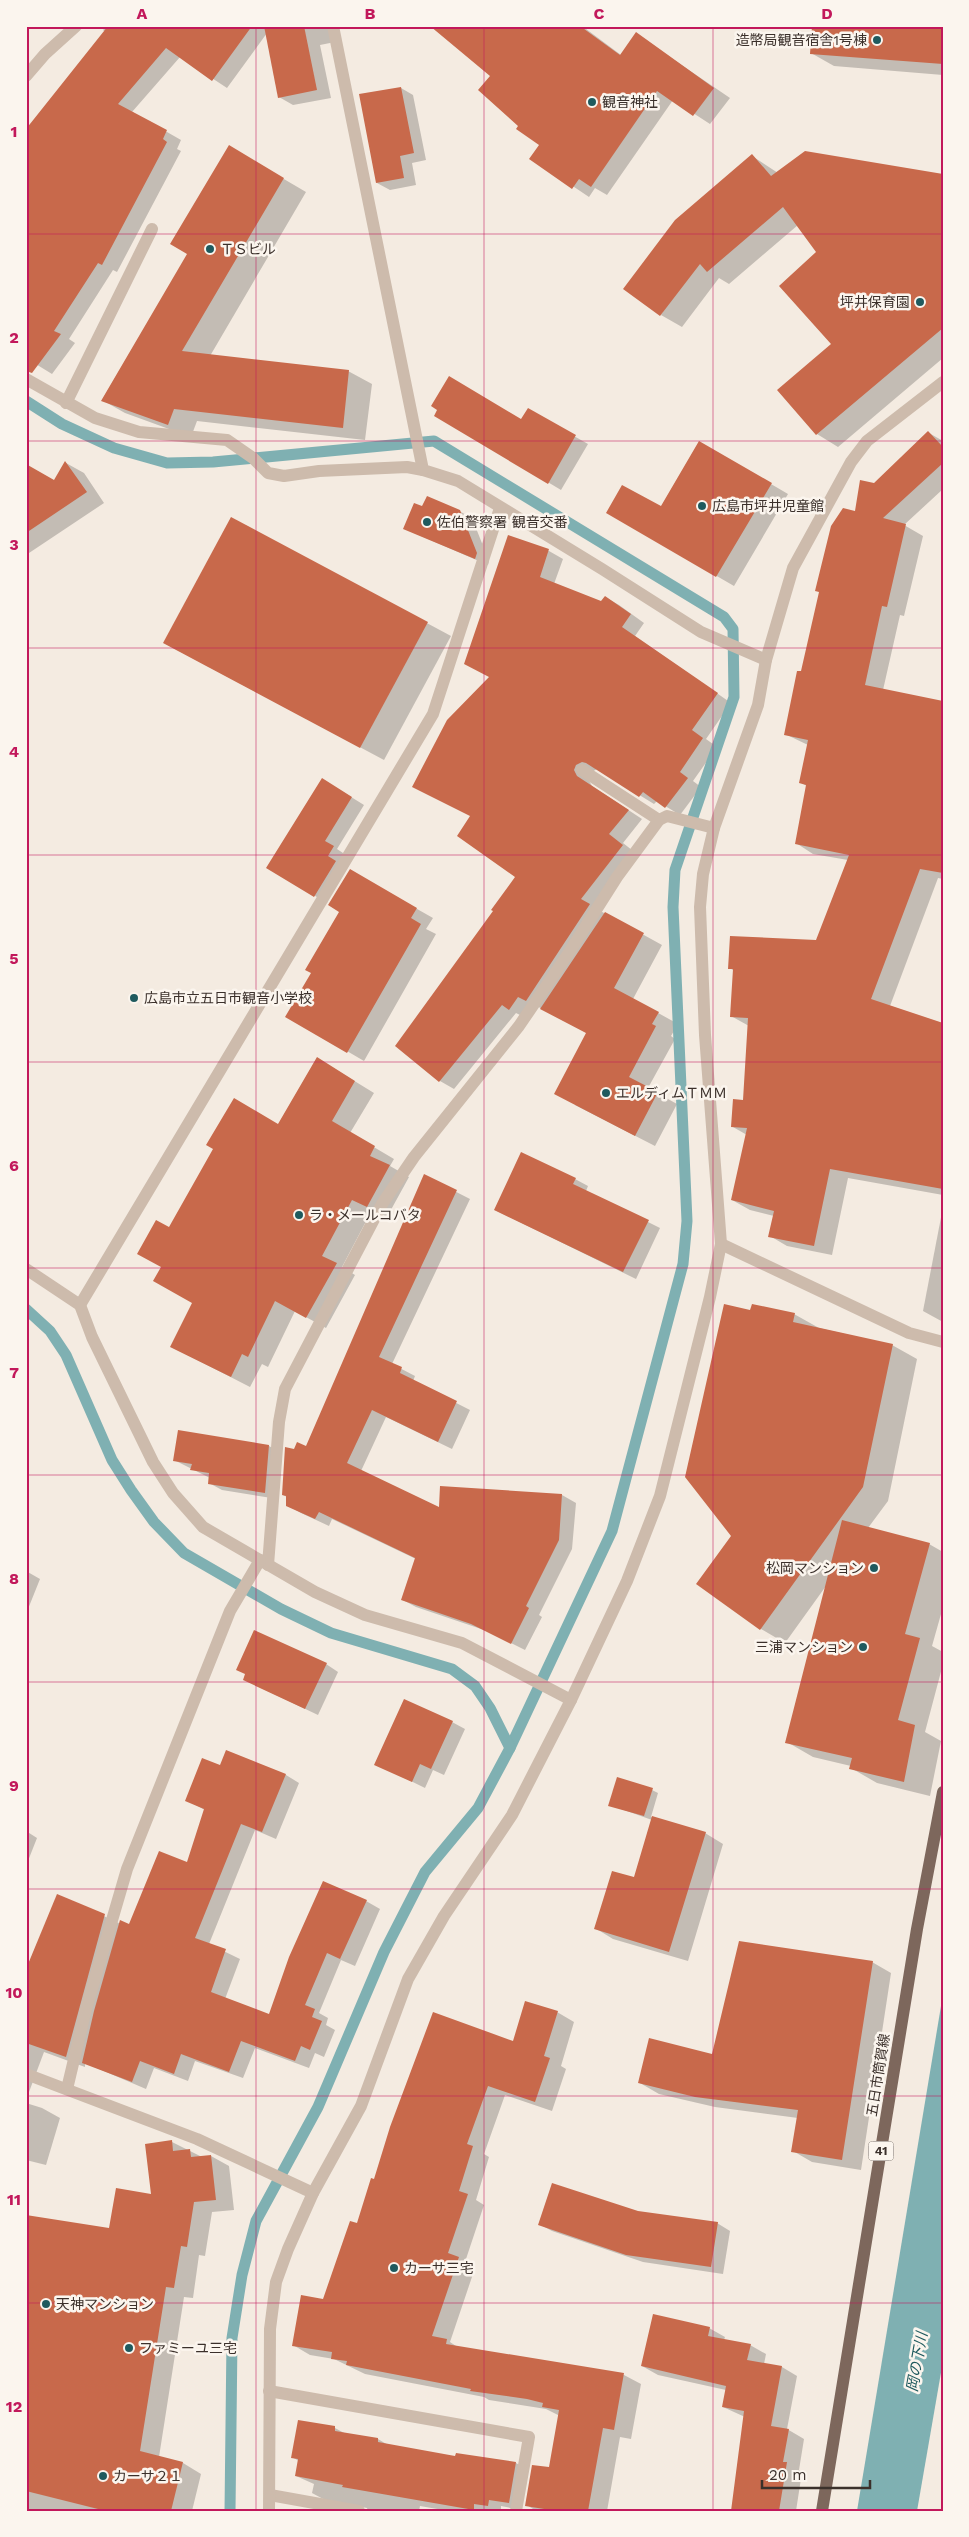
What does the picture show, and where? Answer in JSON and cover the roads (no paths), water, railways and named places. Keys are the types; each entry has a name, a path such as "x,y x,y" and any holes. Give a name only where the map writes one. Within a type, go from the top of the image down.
{"main road":[{"name":"五日市筒賀線","path":"822,2511 917,1929 943,1792"}],"street":[{"path":"26,76 45,54 76,26"},
{"path":"333,26 423,470"},
{"path":"66,403 152,229"},
{"path":"26,379 95,418 139,432 185,438 221,439 237,446 268,473 284,476 319,471 407,467 458,481 701,632 766,660"},
{"path":"269,2511 270,2329 276,2282 308,2190 361,2106 408,1979 444,1916 512,1815 566,1698 627,1581 660,1496 710,1297 721,1244 711,1143 700,907 703,874 713,828 758,705 766,660 793,568 851,462 867,441 943,382"},
{"path":"80,1305 433,714 500,508"},
{"path":"582,770 663,818 713,828"},
{"path":"68,2089 86,2009 127,1869 230,1610 253,1574 264,1562 279,1422 285,1389 382,1204 414,1157 519,1026 617,877 663,818"},
{"path":"721,1244 909,1333 943,1342"},
{"path":"26,1269 80,1305 92,1337 153,1462 173,1493 203,1527 315,1592 365,1615 462,1643 566,1698"},
{"path":"26,2074 197,2139 308,2190"},
{"path":"269,2391 529,2437 516,2511"},
{"path":"270,2495 359,2511"}],"water":[{"name":"岡の下川","path":"943,1994 943,2361 917,2511 857,2511"}],"waterway":[{"path":"26,401 62,424 114,448 167,463 213,462 434,441 724,617 733,629 734,697 675,870 673,907 687,1221 683,1264 612,1531 510,1748 478,1808 425,1872 384,1952 318,2107 256,2221 242,2275 232,2338 230,2511"},
{"path":"26,1309 50,1331 66,1355 112,1460 131,1490 154,1522 184,1553 281,1609 331,1633 452,1669 475,1686 490,1708 510,1748"}],"place":[{"name":"造幣局観音宿舎1号棟","path":"877,40"},
{"name":"観音神社","path":"592,102"},
{"name":"ＴＳビル","path":"210,249"},
{"name":"坪井保育園","path":"920,302"},
{"name":"広島市坪井児童館","path":"702,506"},
{"name":"佐伯警察署 観音交番","path":"427,522"},
{"name":"広島市立五日市観音小学校","path":"134,998"},
{"name":"エルディムＴＭＭ","path":"606,1093"},
{"name":"ラ・メールコバタ","path":"299,1215"},
{"name":"松岡マンション","path":"874,1568"},
{"name":"三浦マンション","path":"863,1647"},
{"name":"カーサ三宅","path":"394,2268"},
{"name":"天神マンション","path":"46,2304"},
{"name":"ファミーユ三宅","path":"129,2348"},
{"name":"カーサ２１","path":"103,2476"}]}
